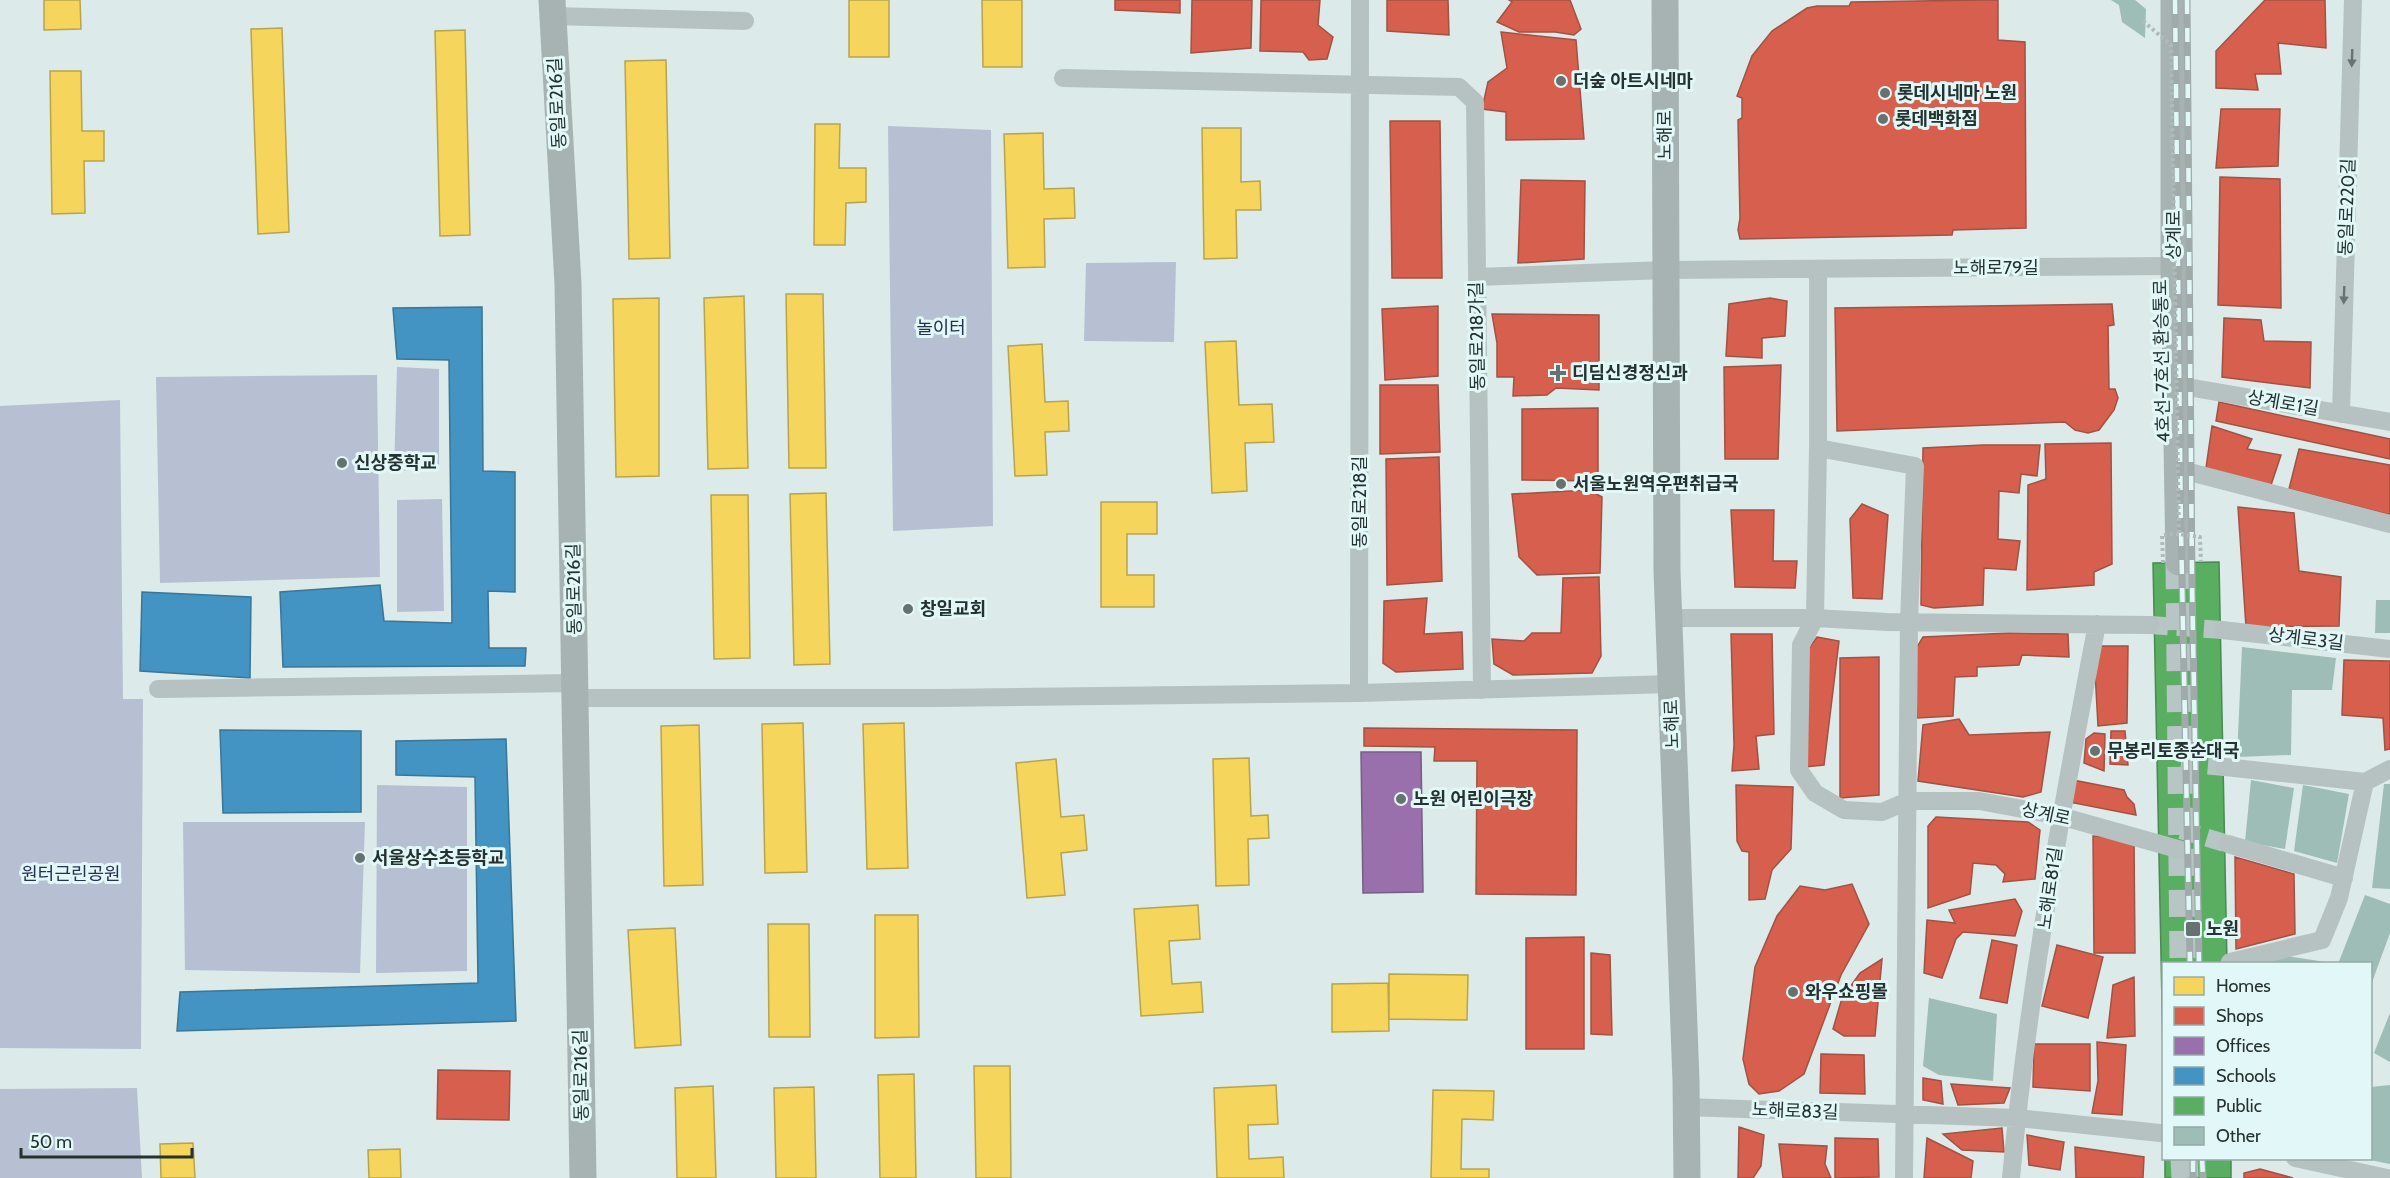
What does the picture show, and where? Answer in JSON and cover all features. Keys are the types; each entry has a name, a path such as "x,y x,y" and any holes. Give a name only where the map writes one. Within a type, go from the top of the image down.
{"main road":[{"name":"노해로","path":"1665,0 1668,618 1687,1178"},
{"name":"상계로","path":"2174,0 2174,266 2181,562"},
{"name":"동일로216길","path":"552,8 568,284 583,1178"}],"street":[{"name":"동일로218길","path":"1359,693 1360,0"},
{"name":"동일로220길","path":"2341,414 2354,0"},
{"path":"552,8 744,21"},
{"name":"동일로218가길","path":"1063,78 1459,87 1475,102 1482,690"},
{"name":"노해로79길","path":"1665,270 2174,266"},
{"path":"1818,269 1815,618 1801,645 1799,770 1815,793 1844,810 1882,812 1908,801"},
{"path":"1477,277 1665,270"},
{"name":"상계로1길","path":"2176,385 2390,422"},
{"path":"1818,448 1915,466 1909,622 1904,1178"},
{"path":"2178,470 2390,524"},
{"path":"1668,618 1815,618 1909,622 2150,625"},
{"name":"노해로81길","path":"2017,1118 2060,816 2097,624"},
{"name":"상계로3길","path":"2222,630 2390,649"},
{"path":"158,689 576,691 903,698 1359,693 1671,684"},
{"path":"2225,767 2365,782 2390,769"},
{"path":"2230,962 2322,940 2339,898 2365,782"},
{"name":"상계로","path":"1908,801 1979,801 2060,816 2181,850"},
{"path":"2228,844 2344,878"},
{"name":"노해로83길","path":"1685,1107 2017,1118 2160,1133"},
{"path":"2011,1178 2017,1118"},
{"path":"2304,1160 2387,1178"}],"path":[{"name":"4호선-7호선 환승통로","path":"2143,21 2171,45 2179,534"},
{"path":"2179,534 2200,537 2181,562 2162,535 2179,534"}],"green space":[{"name":"놀이터","path":"888,126 991,130 993,526 893,531"},
{"path":"1176,262 1174,342 1084,341 1086,263"},
{"path":"397,367 439,369 439,468 394,471"},
{"path":"377,375 380,577 160,583 156,377"},
{"name":"원터근린공원","path":"120,400 123,699 143,699 141,1049 0,1048 0,406"},
{"path":"442,499 444,611 397,612 397,500"},
{"path":"377,785 467,787 467,971 376,973"},
{"path":"183,822 365,822 360,973 185,970"},
{"path":"137,1088 142,1178 0,1178 0,1089"}],"building: Homes":[{"path":"44,0 80,0 81,29 44,30"},
{"path":"849,0 889,0 889,57 849,57"},
{"path":"982,0 1022,0 1022,67 983,67"},
{"path":"282,28 289,232 258,234 251,29"},
{"path":"465,30 470,235 440,236 435,31"},
{"path":"666,60 670,258 629,259 625,61"},
{"path":"50,71 81,71 82,131 104,131 104,161 84,161 85,213 52,214"},
{"path":"815,124 840,124 839,168 866,168 866,202 846,203 845,245 814,245"},
{"path":"1202,128 1241,128 1241,182 1260,181 1261,210 1236,210 1237,258 1204,259"},
{"path":"1043,133 1044,189 1074,188 1075,218 1044,219 1045,267 1008,268 1004,134"},
{"path":"786,294 823,294 826,468 789,468"},
{"path":"744,296 748,468 708,469 704,298"},
{"path":"659,298 659,476 616,477 613,299"},
{"path":"1236,341 1239,405 1272,404 1274,442 1245,443 1247,491 1212,493 1205,342"},
{"path":"1042,344 1045,402 1068,401 1069,431 1045,432 1047,475 1015,476 1008,346"},
{"path":"826,493 830,664 794,665 790,494"},
{"path":"711,495 748,495 750,658 714,659"},
{"path":"1101,502 1157,502 1157,534 1127,534 1127,575 1154,575 1154,607 1101,607"},
{"path":"803,723 807,872 765,873 762,724"},
{"path":"904,723 908,868 867,869 863,724"},
{"path":"699,725 703,885 664,886 661,726"},
{"path":"1249,758 1251,816 1268,815 1269,838 1248,839 1249,885 1216,886 1213,759"},
{"path":"1056,759 1061,817 1084,815 1087,850 1061,853 1065,895 1027,898 1016,763"},
{"path":"1198,905 1200,939 1169,941 1172,984 1201,982 1203,1012 1141,1016 1134,909"},
{"path":"875,915 918,915 919,1037 875,1038"},
{"path":"768,924 809,924 810,1037 769,1037"},
{"path":"675,928 681,1045 635,1048 628,930"},
{"path":"1389,974 1468,975 1467,1020 1389,1019"},
{"path":"1388,983 1389,1031 1332,1032 1332,984"},
{"path":"974,1066 1010,1066 1011,1178 976,1178"},
{"path":"914,1074 916,1178 880,1178 878,1075"},
{"path":"1276,1085 1278,1124 1248,1125 1249,1159 1283,1157 1284,1178 1217,1178 1214,1088"},
{"path":"713,1086 716,1178 677,1178 675,1088"},
{"path":"814,1087 816,1178 776,1178 774,1088"},
{"path":"1433,1090 1494,1091 1493,1120 1462,1119 1461,1169 1489,1169 1489,1178 1431,1178"},
{"path":"193,1143 195,1178 161,1178 160,1144"},
{"path":"400,1149 401,1178 369,1178 368,1150"}],"building: Shops":[{"path":"1115,0 1180,0 1180,13 1115,10"},
{"path":"1192,0 1252,0 1251,48 1191,53"},
{"path":"1261,0 1320,0 1318,25 1333,37 1327,59 1309,60 1303,52 1260,51"},
{"path":"1387,0 1448,0 1449,35 1387,31"},
{"path":"1509,0 1570,0 1581,29 1574,35 1555,32 1519,32 1497,22 1512,2"},
{"name":"롯데백화점","path":"1998,0 1998,40 2025,42 2026,228 1953,230 1952,235 1740,239 1738,230 1740,218 1738,120 1742,118 1742,98 1737,96 1752,56 1772,31 1807,8 1817,6 1849,6 1851,2"},
{"path":"2265,0 2325,0 2326,48 2278,43 2281,74 2255,74 2258,90 2216,88 2216,51"},
{"path":"1501,32 1576,40 1584,139 1506,140 1506,112 1482,109 1488,82 1507,68"},
{"path":"2221,109 2280,109 2278,166 2216,168"},
{"path":"1390,121 1440,121 1442,278 1392,278"},
{"path":"2220,177 2280,179 2281,308 2218,305"},
{"path":"1521,180 1585,181 1584,259 1518,263"},
{"path":"1770,298 1787,301 1785,336 1762,338 1762,358 1726,356 1729,304"},
{"path":"2112,304 2114,325 2108,326 2109,389 2115,389 2118,398 2114,410 2099,430 2088,433 2075,430 2065,422 1837,431 1835,308"},
{"path":"1438,306 1438,376 1385,380 1382,309"},
{"path":"1492,314 1599,315 1599,390 1556,388 1547,395 1513,396 1514,377 1497,377 1497,343"},
{"path":"2224,318 2261,320 2264,341 2311,342 2310,388 2222,377"},
{"path":"1781,365 1778,459 1725,459 1724,367"},
{"path":"1380,385 1438,385 1440,452 1380,454"},
{"path":"2219,402 2390,439 2390,459 2216,421"},
{"path":"1598,408 1598,481 1522,480 1522,409"},
{"path":"2212,426 2252,439 2247,449 2281,455 2271,485 2206,468"},
{"path":"2111,443 2112,564 2094,572 2094,585 2027,590 2028,485 2046,479 2045,444"},
{"path":"2040,445 2037,476 2021,474 2019,493 1999,491 1998,539 2020,541 2016,570 1984,568 1983,605 1934,608 1921,605 1923,448"},
{"path":"2299,449 2390,465 2390,515 2289,489"},
{"path":"1439,457 1442,581 1387,585 1386,459"},
{"path":"1589,490 1602,497 1600,573 1537,575 1519,557 1512,494"},
{"path":"1862,504 1888,515 1882,599 1853,598 1850,519"},
{"path":"2238,507 2294,513 2299,571 2341,577 2339,626 2246,627"},
{"path":"1731,510 1774,510 1773,561 1797,561 1795,588 1735,587"},
{"path":"1599,577 1601,656 1592,673 1513,675 1494,664 1492,639 1524,641 1532,633 1561,633 1563,578"},
{"path":"1427,598 1424,634 1462,632 1463,669 1396,672 1383,663 1384,601"},
{"path":"2010,633 2068,634 2069,657 2022,655 2019,665 1977,667 1977,676 1955,677 1953,716 1917,718 1914,652 1923,637"},
{"path":"1731,634 1772,634 1774,734 1756,736 1759,769 1732,771 1734,745"},
{"path":"1817,637 1839,641 1824,765 1805,767 1807,651"},
{"path":"2100,646 2128,646 2127,723 2098,726 2095,671"},
{"path":"1879,657 1879,795 1840,798 1840,658"},
{"path":"2344,660 2390,661 2390,749 2385,750 2383,718 2342,715"},
{"path":"1959,719 1969,735 2050,732 2041,792 2023,797 1918,781 1923,725"},
{"path":"1364,728 1577,730 1576,895 1476,894 1477,761 1434,761 1435,747 1364,746"},
{"path":"2111,731 2125,731 2128,765 2110,764"},
{"name":"무봉리토종순대국","path":"2094,733 2105,734 2104,771 2084,763 2086,739"},
{"path":"2073,780 2124,790 2134,804 2136,815 2069,802"},
{"path":"1736,785 1793,787 1791,849 1772,870 1765,899 1749,900 1749,852 1742,851 1737,841"},
{"path":"1936,817 2028,822 2040,830 2035,879 2003,882 2005,874 1996,865 1973,863 1970,894 1928,908 1928,826"},
{"path":"2093,836 2134,839 2135,953 2094,953"},
{"path":"2235,857 2294,874 2295,934 2236,949"},
{"name":"와우쇼핑몰","path":"1852,884 1869,924 1841,975 1804,1074 1779,1091 1759,1094 1749,1084 1743,1059 1755,967 1777,916 1800,886 1825,890"},
{"path":"2015,899 2022,911 2015,936 1963,932 1956,939 1942,978 1924,973 1927,920 1955,923 1949,910"},
{"path":"1584,937 1584,1049 1526,1049 1526,938"},
{"path":"1992,940 2017,945 2007,1003 1980,998"},
{"path":"2057,945 2103,957 2088,1018 2042,1006"},
{"path":"1591,953 1610,955 1612,1035 1591,1034"},
{"path":"1882,959 1875,1036 1844,1036 1833,1029 1842,998 1860,973"},
{"path":"2134,977 2135,1036 2107,1038 2113,985"},
{"path":"2097,1042 2126,1045 2122,1115 2092,1113 2098,1081"},
{"path":"2034,1044 2090,1044 2090,1091 2033,1087"},
{"path":"1821,1054 1864,1055 1865,1094 1820,1093"},
{"path":"438,1070 510,1071 509,1120 437,1119"},
{"path":"1923,1078 1941,1081 1943,1104 1923,1100"},
{"path":"1951,1084 2010,1088 2004,1103 1958,1105"},
{"path":"1739,1127 1764,1135 1761,1166 1753,1178 1738,1178"},
{"path":"2002,1128 2004,1152 1962,1150 1943,1134"},
{"path":"2027,1135 2064,1142 2060,1170 2029,1165"},
{"path":"1835,1138 1878,1139 1879,1177 1835,1178"},
{"path":"1927,1138 1973,1161 1971,1178 1924,1178"},
{"path":"1779,1144 1827,1146 1825,1164 1831,1178 1783,1178"},
{"path":"2075,1147 2144,1157 2143,1178 2076,1178"},
{"path":"2260,1169 2293,1178 2244,1178 2244,1173"}],"building: Offices":[{"path":"1361,752 1421,752 1423,892 1363,893"}],"building: Schools":[{"path":"482,307 483,471 515,472 515,592 488,591 489,648 526,648 525,666 283,667 280,592 380,585 384,621 452,623 449,360 397,359 393,308"},
{"path":"142,592 251,597 250,678 140,671"},
{"path":"220,730 361,731 361,812 223,813"},
{"path":"506,739 516,1021 177,1031 180,992 478,983 475,777 396,775 396,741"}],"building: Public":[{"path":"2219,562 2227,962 2162,962 2162,1004 2153,563"},
{"path":"2165,1160 2231,1160 2231,1178 2165,1178"}],"building: Other":[{"path":"2111,0 2135,0 2146,9 2145,38 2122,22 2119,5"},
{"path":"2376,600 2390,600 2390,633 2375,633"},
{"path":"2242,647 2336,658 2332,690 2292,690 2291,755 2237,757"},
{"path":"2251,780 2294,788 2285,849 2245,842"},
{"path":"2384,784 2390,784 2390,889 2372,888"},
{"path":"2303,785 2349,794 2337,863 2294,851"},
{"path":"2365,895 2390,904 2390,933 2372,982 2372,962 2339,962"},
{"path":"2286,956 2326,962 2266,962"},
{"path":"1929,998 1997,1014 1993,1081 1939,1075 1923,1066"},
{"path":"2390,1013 2390,1062 2374,1053"},
{"path":"2390,1085 2390,1164 2370,1160 2372,1160 2372,1087"}],"tunnel":[{"path":"2179,562 2183,962"},
{"path":"2150,625 2222,630"},
{"path":"2181,763 2225,767"},
{"path":"2181,830 2228,844"},
{"path":"2184,1160 2185,1178"}],"railway":[{"path":"2175,0 2181,530 2190,962"},
{"path":"2187,0 2192,581 2199,962"},
{"path":"2193,1160 2193,1178"},
{"path":"2202,1160 2203,1178"}],"place":[{"name":"더숲 아트시네마","path":"1561,81"},
{"name":"롯데시네마 노원","path":"1885,93"},
{"name":"롯데백화점","path":"1883,119"},
{"name":"디딤신경정신과","path":"1558,373"},
{"name":"신상중학교","path":"342,463"},
{"name":"서울노원역우편취급국","path":"1561,484"},
{"name":"창일교회","path":"908,609"},
{"name":"무봉리토종순대국","path":"2095,751"},
{"name":"노원 어린이극장","path":"1401,799"},
{"name":"서울상수초등학교","path":"360,858"},
{"name":"노원","path":"2193,929"},
{"name":"와우쇼핑몰","path":"1793,992"}]}
